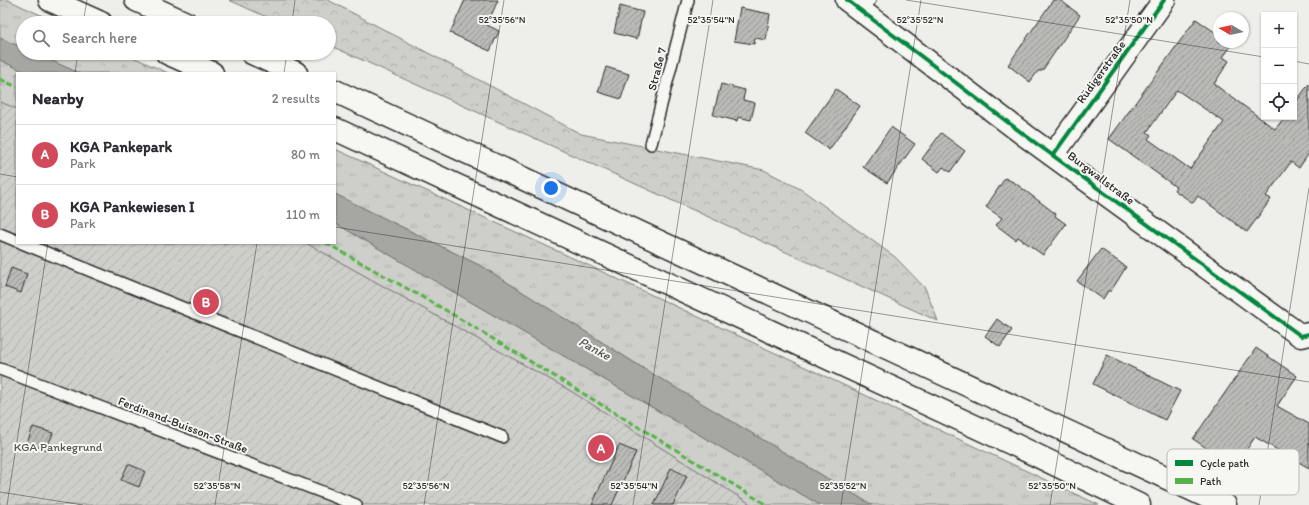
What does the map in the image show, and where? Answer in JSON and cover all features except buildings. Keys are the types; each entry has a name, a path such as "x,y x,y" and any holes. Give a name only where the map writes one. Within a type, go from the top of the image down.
{"main road":[{"path":"50,0 85,16"},
{"path":"136,0 171,16"},
{"name":"Rüdigerstraße","path":"1053,155 1164,0"},
{"name":"Burgwallstraße","path":"860,3 1053,155 1191,258 1301,336 1309,334"},
{"path":"183,60 210,72"},
{"path":"267,60 294,72"},
{"path":"336,91 1167,478"},
{"path":"336,129 1139,505"},
{"path":"1204,495 1225,505"}],"lane":[{"name":"Straße 7","path":"651,144 688,0"},
{"path":"0,234 16,241"},
{"path":"24,244 502,437"},
{"name":"Ferdinand-Buisson-Straße","path":"0,369 356,505"}],"green space":[{"path":"0,0 8,0 43,16 16,16 16,45 0,38"},
{"path":"229,0 328,0 581,134 764,170 802,190 895,257 925,288 938,321 336,48 336,16 264,16"},
{"path":"0,60 25,72 16,72 16,109 0,102"},
{"path":"50,60 139,60 166,72 77,72"},
{"name":"KGA Pankegrund","path":"0,102 16,109 16,244 308,244 569,390 752,505 0,505"},
{"path":"336,149 590,266 1099,505 872,505 646,370 483,267 336,194"},
{"path":"336,224 820,505 752,505 569,390 308,244 336,244"}],"water":[{"path":"0,38 16,45 16,60 50,60 77,72 25,72 0,60"},
{"name":"Panke","path":"336,194 483,267 646,370 872,505 820,505 336,224"}],"marked path":[{"path":"0,79 16,87"},
{"path":"328,244 447,311 767,505"}],"cycle path":[{"path":"847,0 1026,136 1301,336 1309,334"},
{"path":"1053,155 1164,0"}],"place":[{"name":"KGA Pankewiesen I","path":"206,302"},
{"name":"KGA Pankepark","path":"601,448"}]}
